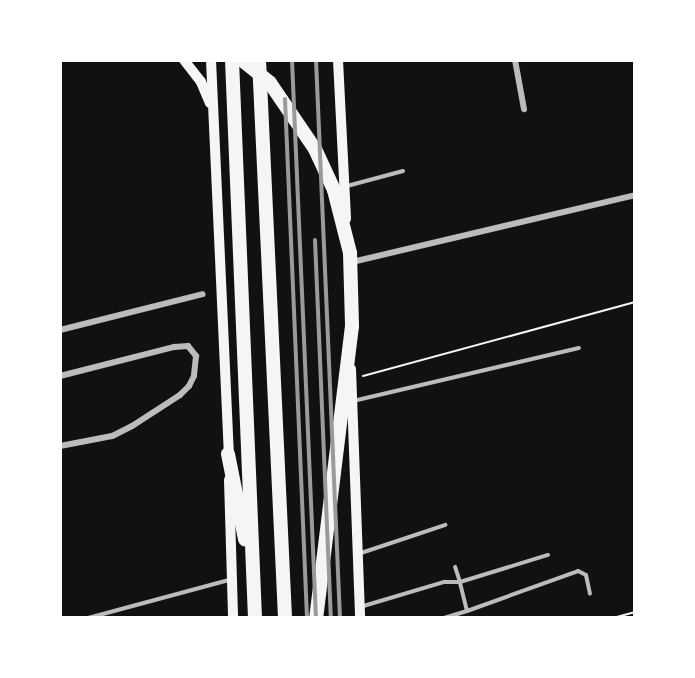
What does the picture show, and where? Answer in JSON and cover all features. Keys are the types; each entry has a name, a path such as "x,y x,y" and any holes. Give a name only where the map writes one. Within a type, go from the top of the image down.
{"highway":[{"path":"232,60 255,618"},
{"path":"242,60 270,83 315,149 334,190 350,253 352,326 316,618"},
{"path":"260,60 285,618"},
{"path":"228,454 249,564 255,618"}],"main road":[{"path":"184,60 201,82 213,112"},
{"path":"211,60 233,618"},
{"path":"338,60 348,262 360,613"}],"street":[{"path":"515,60 524,109"},
{"path":"348,262 635,195"},
{"path":"60,330 203,294"},
{"path":"60,376 174,347 188,346 196,356 189,386 160,408 112,436 60,446"}],"lane":[{"path":"344,187 403,171"},
{"path":"352,401 579,348"},
{"path":"357,554 445,525"},
{"path":"360,613 444,582 460,582 548,555"},
{"path":"455,567 467,611"},
{"path":"444,618 578,571 586,575 590,594"},
{"path":"88,618 231,580"}],"path":[{"path":"374,373 635,302"},
{"path":"613,618 635,612"}],"railway":[{"path":"292,60 316,618"},
{"path":"316,60 340,618"},
{"path":"285,99 307,618"},
{"path":"315,240 331,618"}]}
